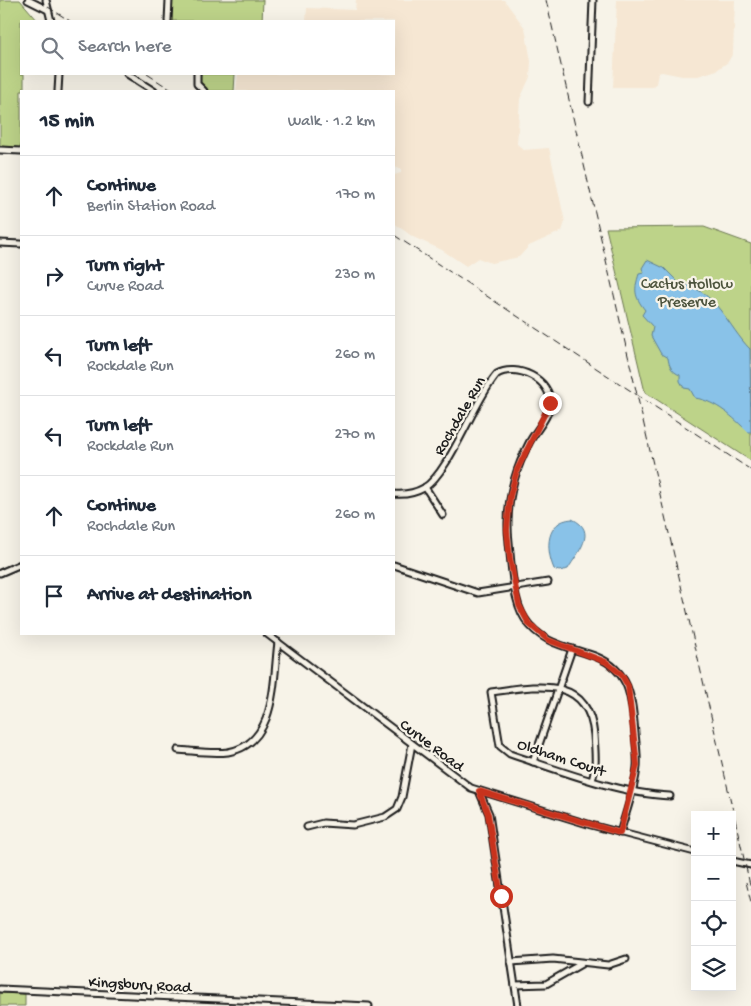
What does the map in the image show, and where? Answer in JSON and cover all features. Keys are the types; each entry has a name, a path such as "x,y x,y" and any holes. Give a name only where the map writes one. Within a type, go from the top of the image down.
{"street":[{"path":"28,0 48,10"},
{"path":"46,0 51,20"},
{"path":"168,20 170,0"},
{"path":"589,102 593,0"},
{"path":"58,90 59,75"},
{"path":"129,75 152,90"},
{"path":"197,75 197,84 203,90"},
{"path":"0,150 20,151"},
{"path":"0,242 20,244"},
{"name":"Rochdale Run","path":"425,487 439,472 497,374 504,370 522,371 544,386 550,403 548,412 526,449 517,470 510,496 507,530 516,588"},
{"path":"395,494 409,494 425,487 443,516"},
{"path":"0,572 20,564"},
{"path":"395,565 474,593 548,582"},
{"path":"516,588 521,612 529,624 548,640 597,657 614,667 628,686 637,765 620,833"},
{"name":"Curve Road","path":"268,635 471,788 620,833 691,851"},
{"path":"178,750 233,750 247,744 259,734 268,714 278,642"},
{"path":"533,762 572,649"},
{"name":"Oldham Court","path":"558,690 539,685 491,692 500,746 510,754 592,780 632,790 670,796"},
{"path":"558,690 576,696 583,701 589,712 596,762 592,780"},
{"path":"307,827 323,824 353,826 385,817 397,809 402,797 412,744"},
{"path":"479,791 488,814 518,1006"},
{"path":"736,862 751,865"},
{"path":"511,962 553,958 582,964 608,965 626,959"},
{"path":"515,985 535,986 546,984 582,964"},
{"name":"Kingsbury Road","path":"0,989 370,1006"}],"shaded area":[{"path":"356,0 504,0 525,28 531,61 530,77 520,99 517,144 524,150 549,148 565,222 562,231 529,246 519,257 491,263 478,258 466,266 442,250 413,237 395,224 395,175 401,173 401,169 395,167 395,90 236,90 238,75 395,75 395,20 306,20 307,8 355,10"},
{"path":"617,0 735,0 733,53 728,62 717,70 698,76 682,76 662,72 658,73 656,84 653,87 613,87"}],"green space":[{"path":"0,0 20,0 37,20 20,20 20,75 24,75 24,90 20,90 20,148 0,146"},
{"path":"171,0 263,0 262,20 170,20"},
{"path":"198,75 235,75 234,90 204,90 198,81"},
{"name":"Cactus Hollow Preserve","path":"704,227 751,244 751,461 645,392 606,228"},
{"path":"0,993 25,994 25,1006 0,1006"}],"water":[{"path":"647,260 664,268 679,283 703,293 720,310 750,349 751,432 748,432 717,406 695,398 690,389 684,388 680,381 680,375 671,368 668,358 661,354 651,336 653,327 642,315 645,310 636,293 639,274 644,273 642,268"},
{"path":"572,519 580,524 584,530 584,542 568,569 559,571 554,569 551,561 549,553 550,537 557,525"}],"railway":[{"path":"37,0 68,20"},
{"path":"546,0 751,889"},
{"path":"149,75 171,90"},
{"path":"395,236 751,470"},
{"path":"746,882 751,902"}],"route":[{"path":"501,896 486,803 479,791 620,833 637,765 631,695 626,681 621,674 614,667 597,657 558,645 542,636 524,618 519,605 510,559 507,530 510,496 517,470 529,442 548,412 550,403"}]}
